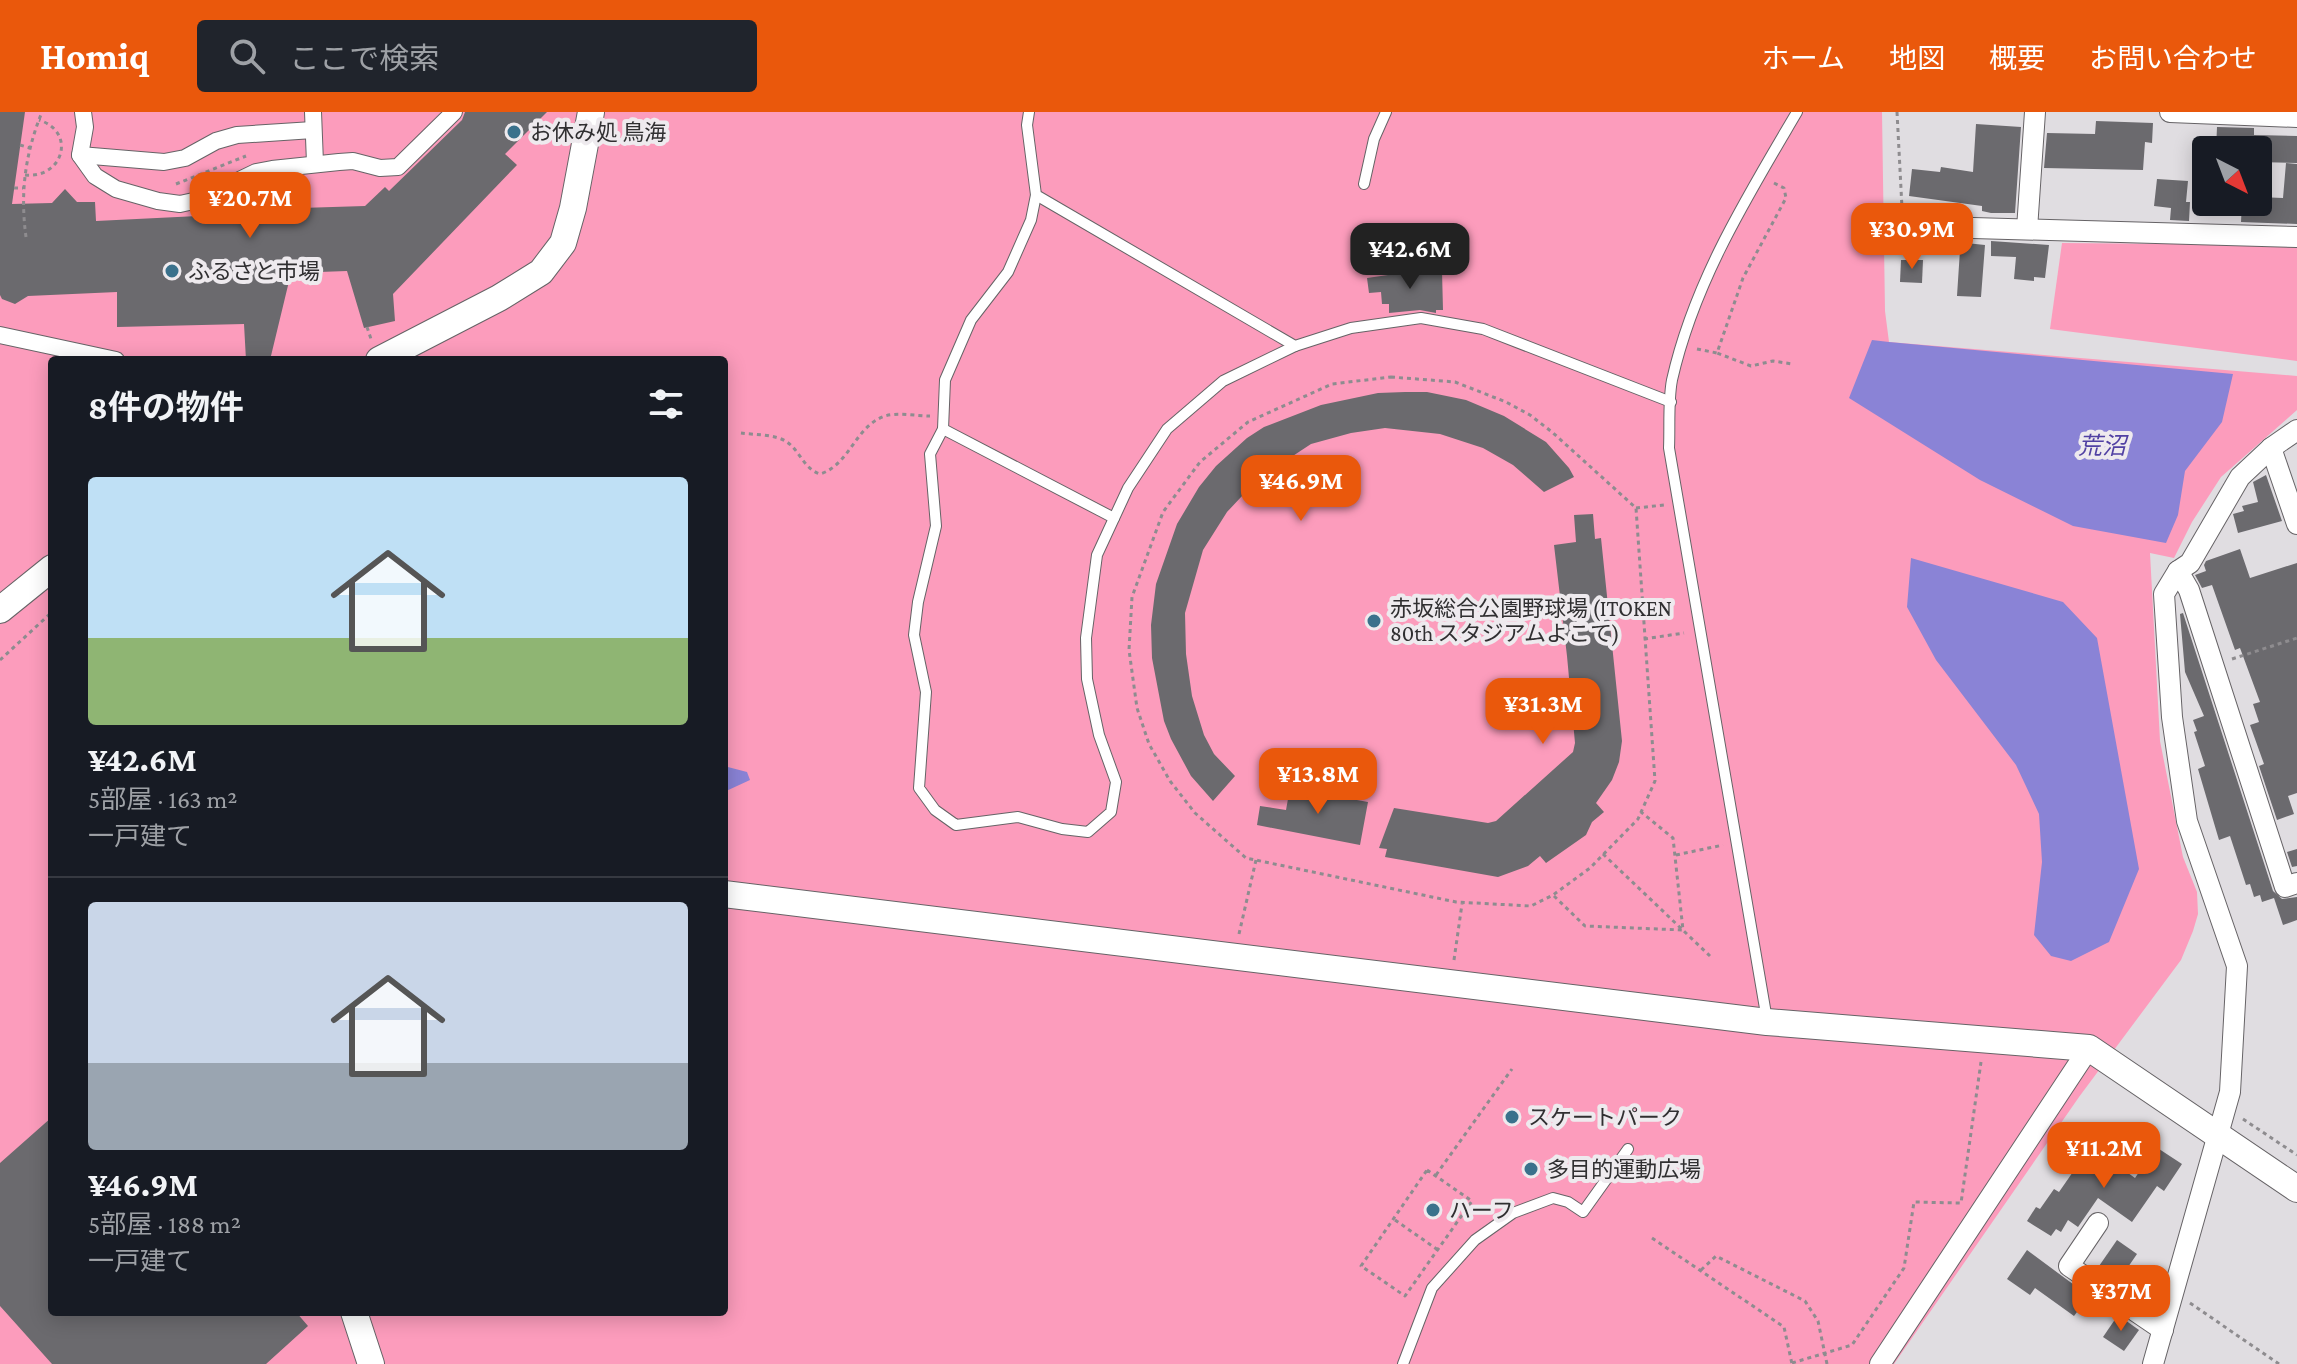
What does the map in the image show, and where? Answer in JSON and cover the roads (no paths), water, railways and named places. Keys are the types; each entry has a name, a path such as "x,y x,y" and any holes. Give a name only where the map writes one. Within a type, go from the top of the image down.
{"street":[{"path":"83,112 85,127 80,155 95,176 116,189 180,204 218,193 256,172 353,161 380,168 398,167 438,120 454,112"},
{"path":"313,112 315,163"},
{"path":"387,356 499,298 541,272 563,243 573,208 591,112"},
{"path":"2027,229 2035,112"},
{"path":"2170,112 2297,117"},
{"path":"80,155 164,162 185,158 216,141 237,135 313,130"},
{"path":"1903,226 2297,237"},
{"path":"0,335 97,356"},
{"path":"2153,1364 2230,1092 2237,966 2187,821 2172,717 2164,594 2178,571 2190,563 2240,477 2271,448 2297,430"},
{"path":"2271,448 2297,524"},
{"path":"0,610 48,571"},
{"path":"2178,571 2189,590 2285,887 2297,883"},
{"path":"728,894 1767,1022 2089,1048 2297,1189"},
{"path":"1880,1364 2089,1048"},
{"path":"2098,1223 2069,1266 2163,1330"},
{"path":"355,1316 371,1364"}],"lane":[{"path":"1029,112 1027,125 1036,195 1031,220 1008,272 971,320 945,380 943,429 930,454 936,526 918,602 914,635 926,692 919,788 935,810 956,825 1018,817 1062,829 1088,832 1111,812 1116,782 1099,735 1087,679 1086,638 1097,555 1128,488 1167,429 1223,381 1295,346 1351,328 1421,318 1483,329 1671,402"},
{"path":"1364,184 1374,139 1386,112"},
{"path":"1767,1022 1669,448 1671,384 1688,323 1737,212 1797,112"},
{"path":"1036,195 1295,346"},
{"path":"943,429 1114,518"},
{"path":"1403,1364 1432,1288 1475,1240 1513,1213 1553,1198 1568,1202 1583,1212 1628,1149"}],"water":[{"name":"荒沼","path":"1872,340 2233,374 2222,422 2185,471 2178,515 2166,543 2073,526 1980,480 1849,398"},
{"path":"1911,558 2063,602 2097,638 2139,869 2109,942 2071,961 2051,956 2034,935 2042,862 2039,814 2016,765 1936,660 1907,607"},
{"path":"728,767 747,772 750,780 728,790"}],"place":[{"name":"お休み処 鳥海","path":"514,132"},
{"name":"ふるさと市場","path":"172,271"},
{"name":"赤坂総合公園野球場 (ITOKEN 80th スタジアムよこて)","path":"1374,621"},
{"name":"スケートパーク","path":"1512,1117"},
{"name":"多目的運動広場","path":"1531,1169"},
{"name":"ハーフ","path":"1433,1210"}]}
